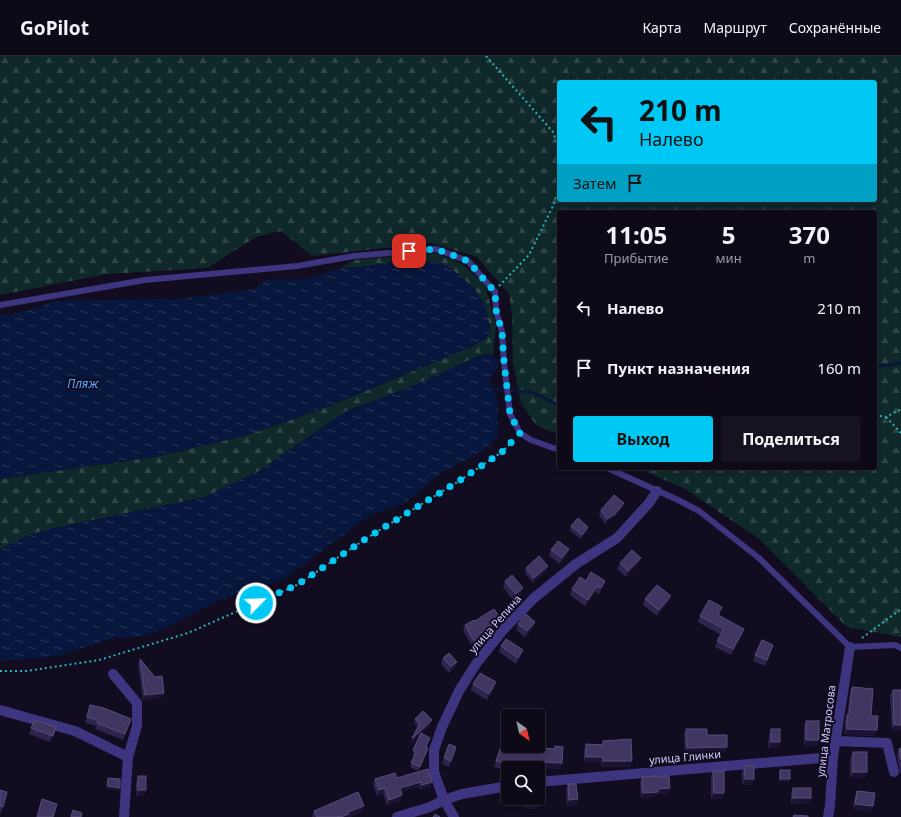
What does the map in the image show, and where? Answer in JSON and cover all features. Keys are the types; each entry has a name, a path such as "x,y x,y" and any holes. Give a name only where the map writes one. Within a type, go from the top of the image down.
{"street":[{"name":"улица Репина","path":"454,817 444,800 434,772 434,750 442,727 459,691 476,664 503,630 534,598 576,564 617,538 649,503 657,491"},
{"name":"улица Матросова","path":"828,817 833,757 850,647"},
{"path":"113,674 137,703 137,726 128,757 124,817"},
{"path":"0,710 75,731 128,757"},
{"path":"836,741 887,743 894,772"},
{"name":"улица Глинки","path":"545,781 833,757"},
{"path":"397,817 430,807 444,800 462,794 501,787"}],"lane":[{"path":"0,305 145,280 297,266 354,256 436,249 468,261 495,292 496,310 502,332 510,414 520,433 531,440 557,449"},
{"path":"611,470 678,500 698,511 759,558 850,647 895,645 901,648"}],"path":[{"path":"486,56 553,132 557,144"},
{"path":"495,292 499,284 529,255 554,204 557,193"},
{"path":"877,416 886,417 901,409"},
{"path":"886,417 901,433"},
{"path":"0,671 27,671 99,660 188,633 297,585 367,538 459,481 502,452 520,433"},
{"path":"850,647 901,609"}],"green space":[{"path":"0,56 901,56 901,637 847,627 758,538 685,489 642,470 877,470 877,210 557,210 557,434 536,425 521,403 513,362 512,315 509,294 477,257 431,243 312,256 281,231 256,237 207,268 107,274 0,295"},
{"path":"434,253 461,263 485,285 496,325 493,355 490,354 476,357 413,386 346,411 259,471 205,497 46,530 32,534 0,549 0,479 159,456 244,436 322,409 473,346 487,337 475,289 445,265 421,260 407,260 369,266 341,268 354,260"}],"water":[{"name":"Пляж","path":"407,260 439,262 454,271 475,289 486,307 490,328 487,337 473,346 322,409 244,436 159,456 0,479 0,316 34,309 55,301 173,300 254,289 268,279 304,279 338,269"},
{"path":"488,353 492,355 498,363 498,366 489,380 498,401 498,433 496,439 484,451 441,473 404,504 372,514 284,579 217,601 159,631 144,636 125,638 115,637 65,654 45,658 0,661 0,549 32,534 46,530 205,497 259,471 346,411 413,386"}],"building":[{"path":"614,495 624,503 615,514 607,519 601,510"},
{"path":"578,518 588,527 582,535 571,526"},
{"path":"558,541 569,549 562,558 551,550"},
{"path":"632,550 641,558 628,571 620,563"},
{"path":"539,556 548,566 534,578 526,568"},
{"path":"591,572 605,581 601,588 597,586 588,600 572,589 580,577 586,581"},
{"path":"512,575 523,588 516,594 505,581"},
{"path":"657,585 671,596 659,610 645,599"},
{"path":"709,600 722,607 718,615 744,629 733,649 717,641 724,629 700,616"},
{"path":"494,609 501,619 481,633 485,639 476,644 465,625 474,620 475,621"},
{"path":"526,614 535,622 527,631 518,624"},
{"path":"506,639 523,650 518,658 501,646"},
{"path":"762,640 773,645 767,660 755,655"},
{"path":"449,653 457,662 451,667 443,658"},
{"path":"140,659 155,677 162,676 164,693 145,695"},
{"path":"480,673 496,682 489,694 473,684"},
{"path":"852,687 873,689 871,716 878,716 877,730 847,729 847,715 849,715"},
{"path":"893,690 901,690 901,725 894,725"},
{"path":"90,705 104,708 131,719 125,734 97,723 98,720 87,717"},
{"path":"423,711 432,720 412,738 420,723 415,719"},
{"path":"35,720 56,727 53,736 31,728"},
{"path":"806,721 819,721 819,740 806,740"},
{"path":"686,729 707,729 707,735 727,735 727,747 687,748"},
{"path":"771,729 780,729 780,742 771,742"},
{"path":"421,733 430,738 426,746 428,748 420,767 411,763 416,752 413,750"},
{"path":"631,739 632,761 603,761 603,757 586,757 586,744 603,745 603,741"},
{"path":"449,744 456,747 451,761 444,758"},
{"path":"555,746 563,747 562,763 545,761 501,761 501,762 496,761 500,749 501,753 545,753 545,748 555,749"},
{"path":"901,748 901,760 899,749"},
{"path":"853,752 867,752 867,772 853,772"},
{"path":"754,765 754,779 745,779 744,766"},
{"path":"428,769 432,782 422,785 421,782 400,788 402,795 389,800 385,788 379,790 375,779 395,773 397,778"},
{"path":"780,770 790,770 790,779 780,779"},
{"path":"713,771 724,771 724,793 714,793"},
{"path":"138,776 146,776 146,790 138,790"},
{"path":"669,776 670,788 658,789 658,792 643,793 642,777"},
{"path":"108,778 120,779 120,788 107,786"},
{"path":"568,784 576,784 578,799 569,800"},
{"path":"793,788 811,788 811,798 793,798"},
{"path":"0,790 7,792 3,807 0,806"},
{"path":"857,791 875,793 873,806 855,804"},
{"path":"358,792 364,806 348,812 349,814 341,817 317,817 314,811"},
{"path":"42,799 57,804 53,817 37,817"},
{"path":"73,810 82,813 81,817 71,817"},
{"path":"435,814 440,817 433,817"},
{"path":"794,815 808,816 808,817 793,817"}],"waterway":[{"path":"877,367 901,363"},
{"path":"493,389 531,392 557,404"}],"route":[{"path":"256,603 297,585 367,538 459,481 502,452 520,433 510,414 502,332 496,310 495,292 468,261 436,249 409,251"}]}
